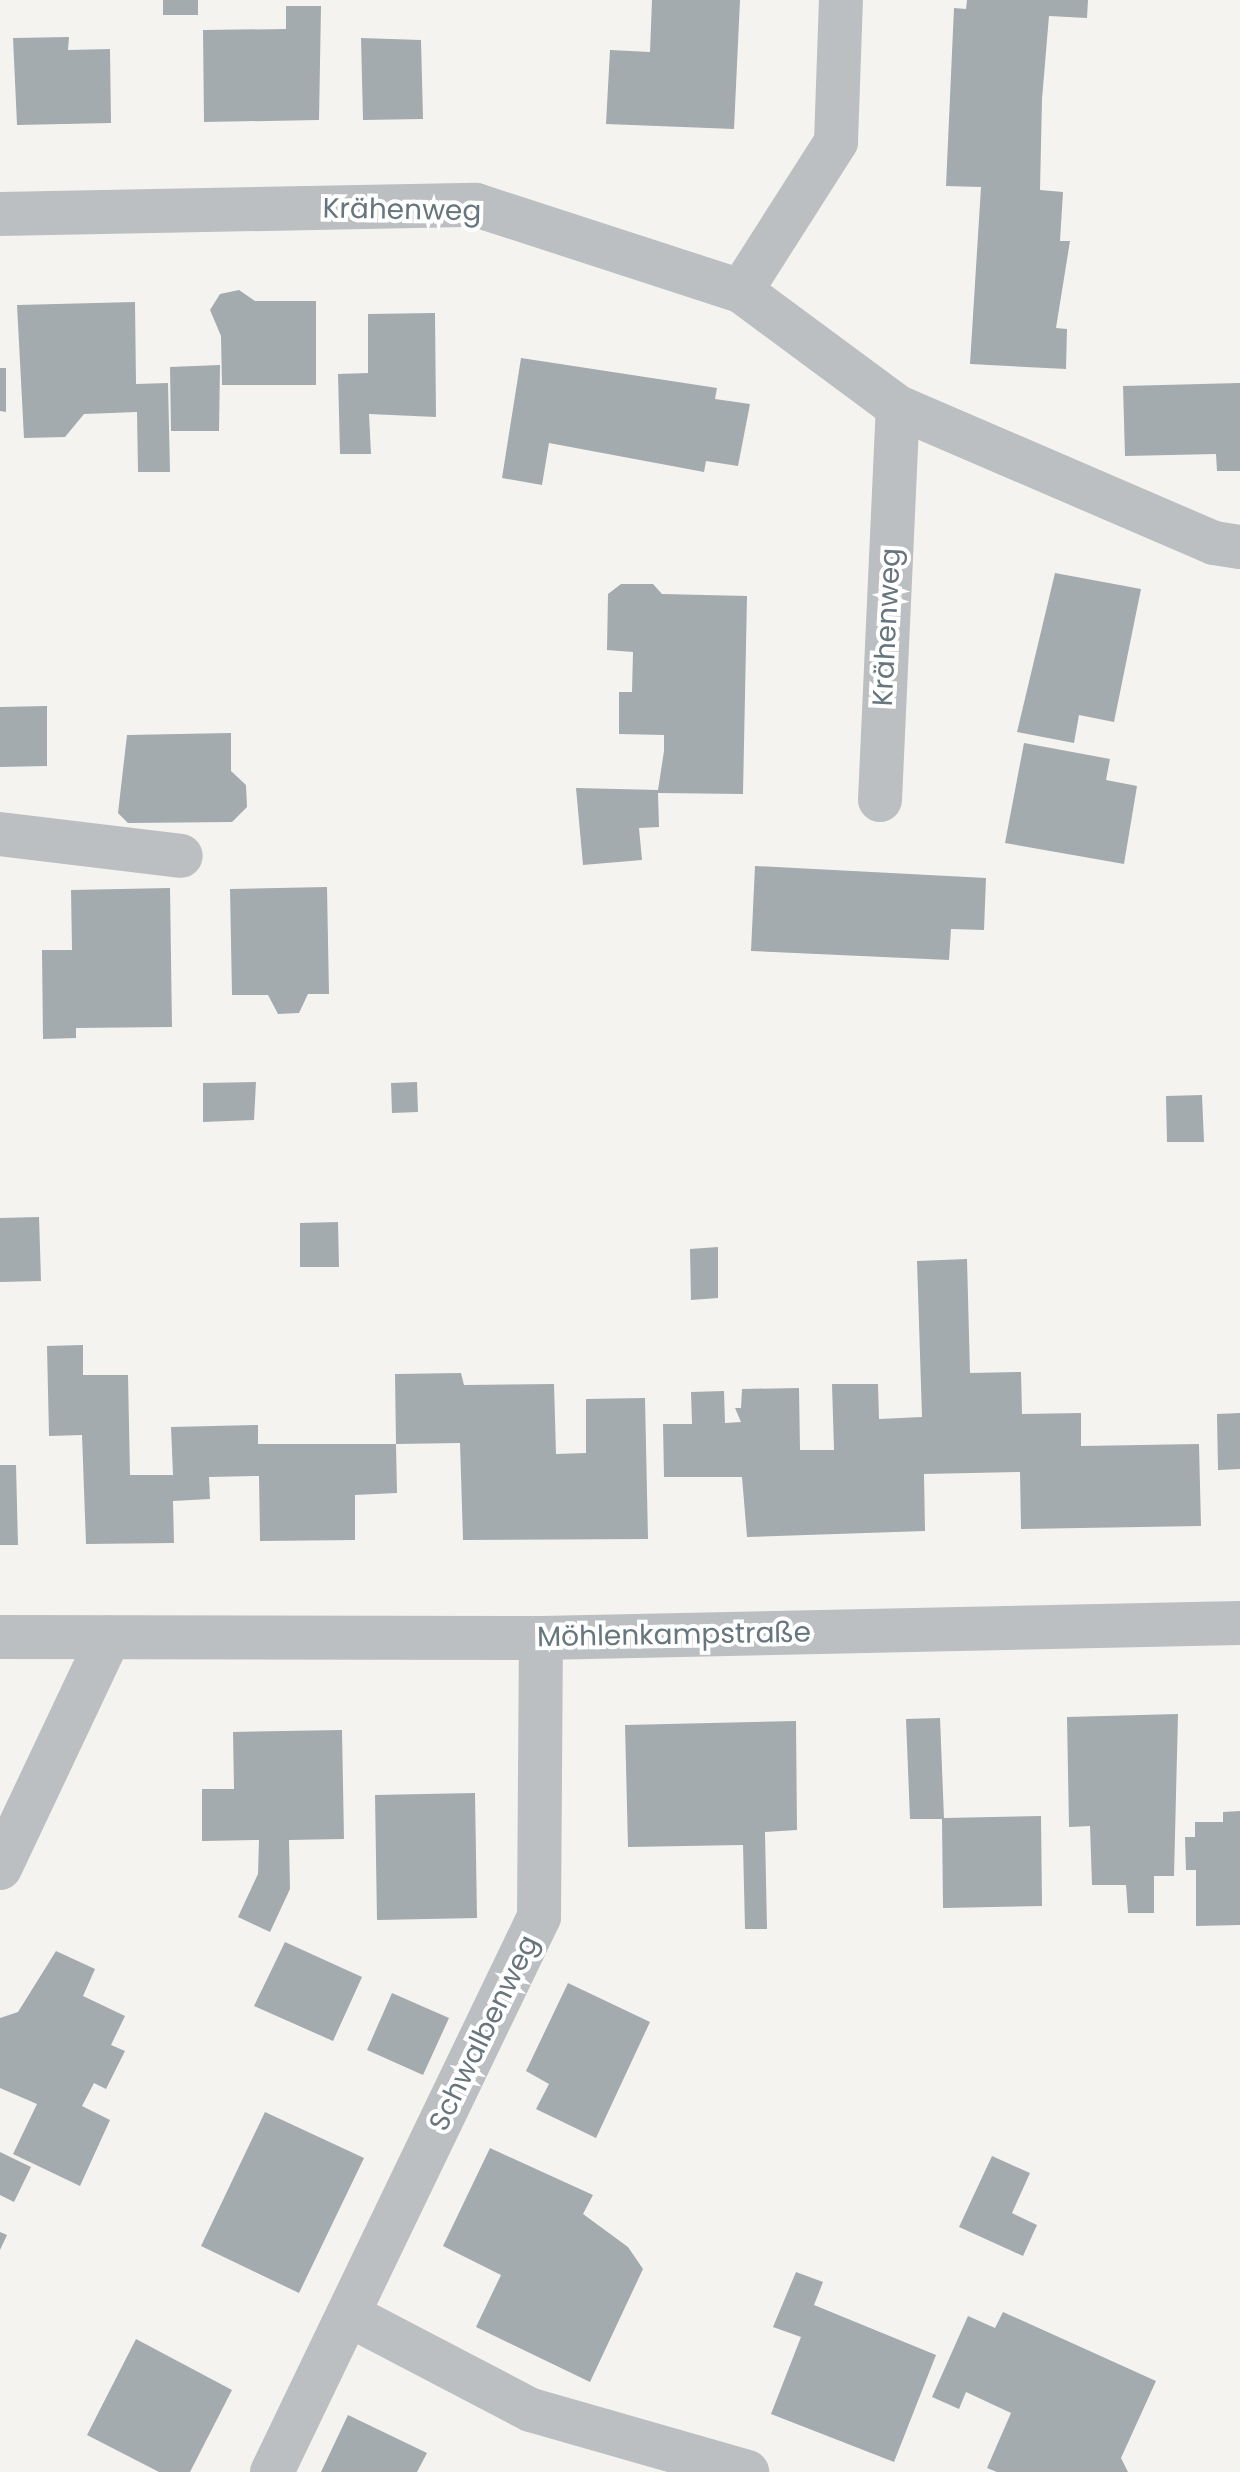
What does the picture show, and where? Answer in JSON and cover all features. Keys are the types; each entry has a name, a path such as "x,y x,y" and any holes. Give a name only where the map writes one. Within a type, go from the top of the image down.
{"street":[{"path":"741,291 836,142 841,0"},
{"name":"Krähenweg","path":"0,214 476,205 741,291 898,407 1214,543 1240,547"},
{"name":"Krähenweg","path":"880,800 898,407"},
{"path":"0,834 181,856"},
{"name":"Möhlenkampstraße","path":"0,1637 541,1638 1240,1623"},
{"path":"0,1868 109,1637"},
{"name":"Schwalbenweg","path":"272,2472 539,1917 541,1638"},
{"path":"349,2315 531,2410 747,2472"}],"building":[{"path":"163,0 198,0 198,15 163,15"},
{"path":"652,0 740,0 734,129 606,124 610,50 650,52"},
{"path":"967,0 1088,0 1087,18 1049,16 1042,99 1040,190 1063,192 1060,241 1070,241 1056,328 1067,329 1066,369 970,364 981,187 946,186 954,8 966,9"},
{"path":"286,6 321,6 319,120 204,122 203,30 286,29"},
{"path":"69,37 68,50 110,49 111,123 17,125 13,38"},
{"path":"361,38 421,40 423,119 363,120"},
{"path":"239,290 255,301 316,301 316,385 222,385 221,336 210,310 220,294"},
{"path":"135,302 136,384 168,383 170,472 138,472 137,412 84,414 65,437 24,438 17,305"},
{"path":"435,313 436,417 369,414 371,454 340,454 338,374 368,373 368,314"},
{"path":"521,358 717,388 715,399 750,404 738,466 706,461 704,472 549,443 542,485 502,478"},
{"path":"220,365 219,431 171,431 170,367"},
{"path":"0,368 6,368 6,412 0,411"},
{"path":"1240,383 1240,471 1217,471 1216,454 1125,456 1123,386"},
{"path":"1055,573 1141,589 1114,722 1079,715 1074,743 1017,732"},
{"path":"621,584 653,584 662,594 747,596 743,794 658,793 659,827 639,828 642,860 583,865 576,788 658,790 664,751 664,735 619,734 619,692 632,692 633,652 607,650 608,594"},
{"path":"47,706 47,766 0,767 0,707"},
{"path":"231,733 231,771 246,785 247,807 232,822 128,823 118,813 127,735"},
{"path":"1024,743 1110,759 1106,780 1137,786 1124,864 1005,843"},
{"path":"755,866 986,878 984,930 951,929 949,960 751,951"},
{"path":"327,887 329,994 308,994 299,1013 278,1014 268,995 232,995 230,889"},
{"path":"170,888 172,1027 76,1028 76,1038 43,1039 42,950 72,950 71,890"},
{"path":"256,1082 254,1120 203,1122 203,1083"},
{"path":"417,1082 418,1112 392,1113 391,1083"},
{"path":"1202,1095 1204,1142 1167,1142 1166,1096"},
{"path":"39,1217 41,1281 0,1282 0,1218"},
{"path":"338,1222 339,1267 300,1267 300,1223"},
{"path":"718,1247 718,1298 691,1300 690,1249"},
{"path":"967,1259 970,1373 1021,1372 1022,1414 1081,1413 1081,1446 1199,1444 1201,1526 1021,1529 1020,1472 924,1474 925,1531 747,1537 742,1477 664,1477 663,1424 692,1424 691,1392 724,1391 725,1423 741,1422 735,1408 741,1408 742,1389 799,1388 800,1450 834,1450 832,1384 878,1384 879,1419 922,1417 917,1261"},
{"path":"83,1345 83,1375 128,1375 130,1475 173,1475 171,1427 258,1425 258,1444 396,1444 397,1493 355,1495 355,1540 260,1541 259,1476 209,1477 210,1499 173,1501 174,1543 86,1544 82,1435 49,1436 47,1346"},
{"path":"461,1373 464,1385 554,1384 556,1454 586,1453 586,1399 645,1398 648,1539 463,1540 460,1443 396,1444 395,1374"},
{"path":"1240,1413 1240,1469 1218,1470 1217,1414"},
{"path":"0,1465 16,1465 18,1545 0,1545"},
{"path":"1178,1714 1174,1876 1154,1876 1154,1913 1128,1913 1126,1885 1092,1885 1090,1826 1069,1827 1067,1717"},
{"path":"940,1718 944,1818 1041,1816 1042,1906 943,1908 942,1819 910,1819 906,1719"},
{"path":"796,1721 797,1830 765,1832 767,1929 745,1929 743,1845 628,1847 625,1725"},
{"path":"342,1730 344,1839 289,1840 290,1889 270,1932 238,1917 258,1874 259,1840 202,1841 202,1789 234,1789 233,1732"},
{"path":"475,1793 477,1918 377,1920 375,1795"},
{"path":"1240,1811 1240,1925 1196,1926 1196,1870 1186,1870 1185,1837 1195,1837 1195,1822 1223,1822 1223,1812"},
{"path":"285,1942 362,1977 333,2041 254,2006"},
{"path":"56,1951 95,1969 83,1996 125,2016 111,2045 125,2051 106,2089 94,2083 82,2106 110,2120 80,2186 13,2154 37,2104 0,2088 0,2018 18,2012"},
{"path":"568,1983 650,2022 596,2138 536,2109 549,2084 526,2071"},
{"path":"392,1993 449,2018 423,2075 367,2050"},
{"path":"265,2112 364,2158 299,2293 201,2246"},
{"path":"490,2148 593,2195 583,2214 628,2247 643,2269 590,2382 476,2327 501,2275 443,2246"},
{"path":"0,2152 31,2167 14,2202 0,2195"},
{"path":"992,2156 1030,2173 1012,2213 1037,2225 1023,2256 959,2227"},
{"path":"0,2232 7,2235 0,2250"},
{"path":"796,2272 823,2282 814,2305 936,2355 894,2462 771,2414 801,2337 773,2327"},
{"path":"1003,2312 1156,2381 1121,2458 1128,2472 997,2472 987,2468 1011,2413 966,2392 959,2409 932,2397 968,2316 995,2328"},
{"path":"136,2339 232,2390 190,2472 159,2472 87,2435"},
{"path":"348,2415 427,2453 417,2472 321,2472"}]}
